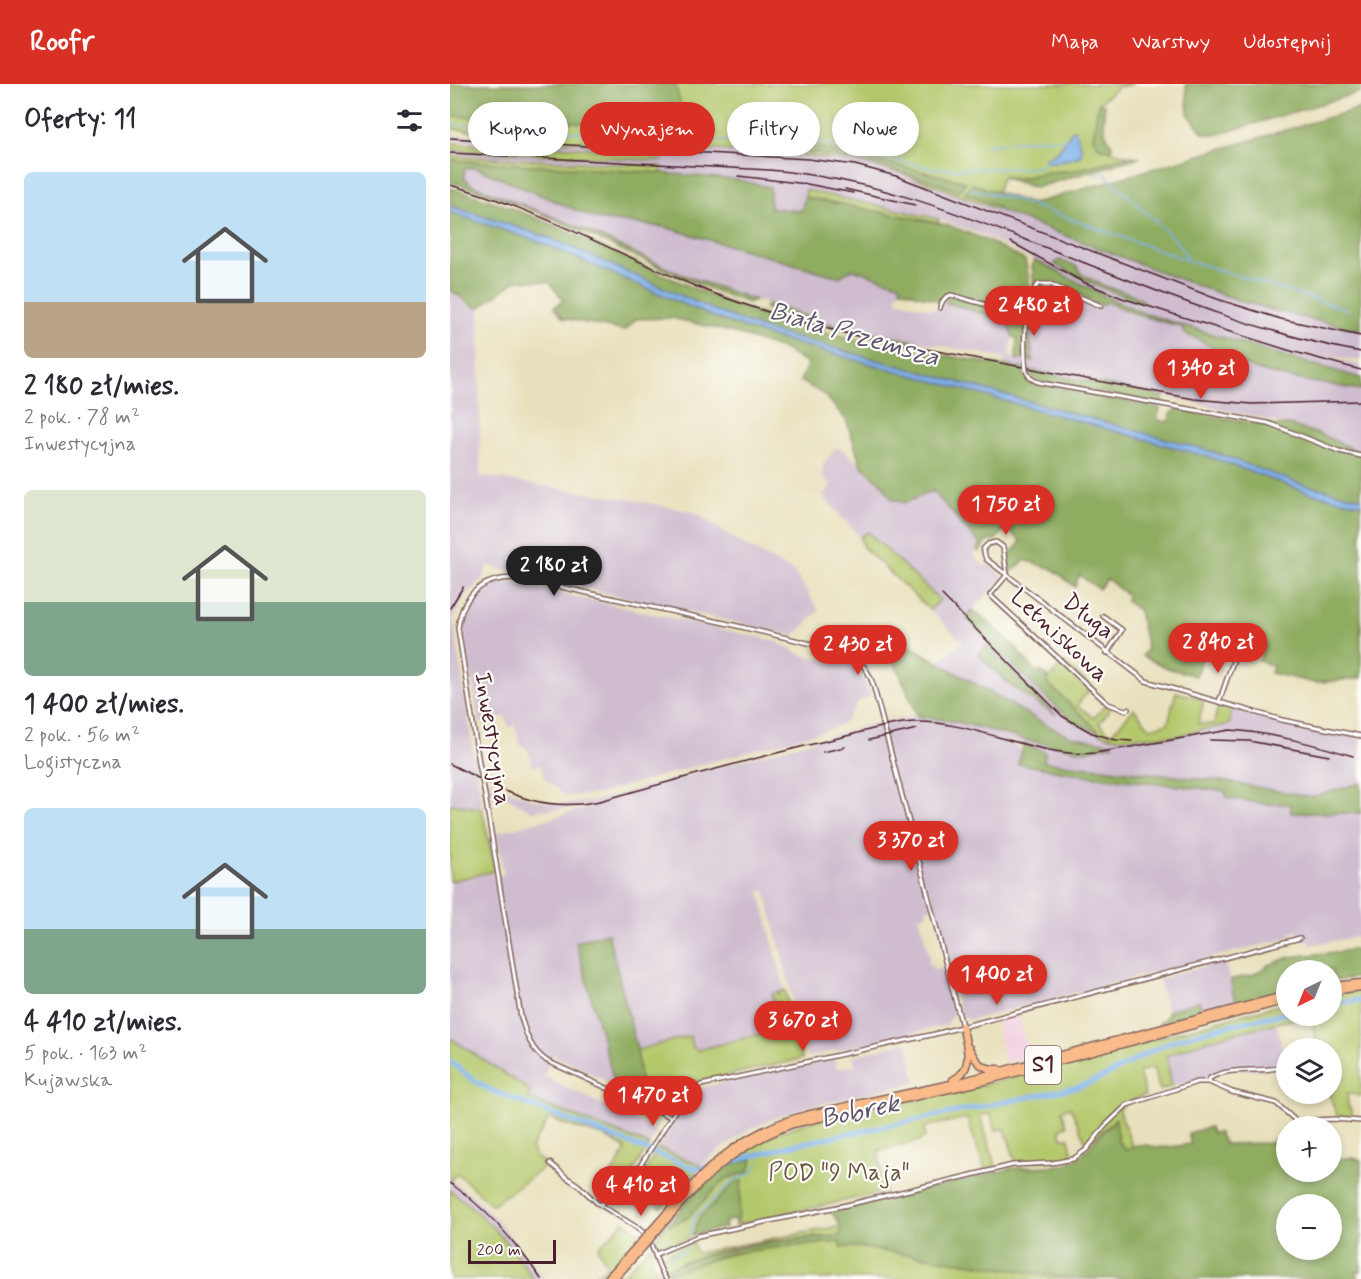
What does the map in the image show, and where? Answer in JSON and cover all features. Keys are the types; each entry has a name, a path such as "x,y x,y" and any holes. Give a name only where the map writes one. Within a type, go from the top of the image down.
{"highway":[{"path":"1342,985 1361,983"},
{"path":"1342,990 1361,987"},
{"name":"S1","path":"614,1279 696,1180 756,1134 796,1118 930,1089 1276,998"},
{"name":"S1","path":"660,1224 728,1154 764,1135 793,1124 985,1081 1276,1003"},
{"path":"962,1026 973,1057 982,1066 990,1069 1017,1067"},
{"path":"930,1089 955,1080 963,1073 968,1061 966,1041"},
{"name":"S1","path":"607,1279 641,1246"}],"street":[{"path":"1101,306 1063,288 1043,282 1033,290 1024,336 1026,371 1029,377 1034,381 1053,386 1268,423 1339,451 1361,456"},
{"path":"940,308 946,297 951,295 1027,316"},
{"name":"Długa","path":"1007,575 1004,550 1000,544 993,542 985,547 983,554 986,559 1146,681 1302,725 1361,736"},
{"name":"Letniskowa","path":"1007,575 990,595 1108,704 1128,709"},
{"name":"Inwestycyjna","path":"671,1117 547,1061 537,1053 529,1041 521,1017 458,628 461,612 471,594 481,586 497,580 515,578 539,583 729,624 854,656 864,666 873,684 962,1026"},
{"path":"1103,616 1122,630 1107,653"},
{"path":"1219,703 1236,653"},
{"path":"601,1204 629,1183 671,1117 688,1094 701,1085 962,1026 1300,938"},
{"path":"1209,1082 1210,1078 1222,1072 1263,1071 1276,1068"},
{"path":"656,1254 698,1236 847,1205 1013,1165 1063,1162 1086,1150 1105,1126 1127,1105 1197,1082 1209,1082 1232,1092 1276,1103 1296,1121 1334,1119 1361,1121"},
{"path":"550,1163 578,1185 590,1198 644,1232 656,1254 657,1265 666,1279"}],"shaded area":[{"path":"450,135 468,136 468,141 450,140"},
{"path":"568,142 580,142 580,147 568,147"},
{"path":"450,150 468,151 468,156 450,155"},
{"path":"715,150 727,151 727,156 806,156 878,166 1205,289 1296,316 1361,330 1361,361 1321,354 1361,366 1361,378 1143,313 985,236 939,219 807,190 802,211 770,208 739,180 662,173 662,166 469,156 566,156 662,161 661,156 715,156"},
{"path":"474,167 597,219 664,227 839,277 853,269 901,285 896,300 933,310 942,308 945,302 1007,321 1013,337 1009,355 1016,359 1033,361 1030,336 1039,290 1099,308 1106,302 1183,328 1183,333 1259,371 1361,390 1361,453 1322,435 1289,425 1174,398 1004,365 1005,358 831,324 731,292 656,264 579,227 470,184 464,177 465,168"},
{"path":"450,291 457,293 468,305 479,308 480,476 622,498 694,512 739,542 794,572 819,610 794,636 488,566 481,581 465,595 453,619 482,808 450,804"},
{"path":"837,447 883,485 893,499 920,497 933,491 980,545 973,555 985,567 989,564 1004,577 966,618 1074,723 1102,734 1137,738 1174,736 1229,724 1231,708 1281,723 1361,738 1361,783 1311,797 1222,781 1044,762 1045,752 1024,744 991,738 1012,743 1021,750 1019,764 1097,777 1225,791 1227,798 1266,804 1291,804 1291,813 1361,813 1361,936 1310,945 1309,940 1301,940 1298,931 1292,932 1288,938 970,1020 960,1014 931,888 928,891 933,908 926,909 927,914 919,916 930,959 929,964 932,964 933,970 942,968 954,1011 947,1025 808,1057 765,890 760,892 785,990 778,995 772,994 781,1029 698,1050 692,1047 689,1036 637,1050 608,934 577,942 615,1085 553,1055 543,1076 657,1131 649,1145 527,1098 530,1091 450,1038 450,881 491,873 496,876 504,874 496,833 595,806 532,811 490,788 488,779 535,800 557,804 590,802 880,722 917,716 958,722 1030,741 1085,751 1112,745 1070,736 1048,726 938,662 963,642 863,547 860,537 823,496 831,485 823,477 823,464","holes":["988,646 1053,712 1011,686 978,655"]},
{"path":"509,582 775,641 802,655 846,664 849,660 860,670 871,696 859,701 845,722 834,728 597,794 565,796 544,777 540,765 533,767 528,749 520,745 515,725 509,727 505,716 479,723 463,629 465,612 482,590 498,583"},
{"path":"1224,961 1237,1003 1204,1014 1199,1001 1167,1011 1159,980"},
{"path":"1018,1014 1030,1057 1005,1062 996,1020"},
{"path":"1276,1024 1280,1038 1276,1038 1276,1066 1263,1070 1226,1069 1204,1078 1172,1086 1166,1056 1195,1043"},
{"path":"907,1042 916,1083 811,1106 780,1116 748,1130 711,1156 701,1166 658,1148 685,1103 693,1093 707,1086 834,1059 837,1069 855,1065 853,1056"},
{"path":"450,1179 496,1219 544,1279 533,1279 494,1228 450,1190"}],"green space":[{"path":"450,84 675,84 680,102 580,102 580,123 568,122 568,102 468,102 468,117 450,116"},
{"path":"675,84 1133,84 1118,87 1098,104 1093,138 1099,147 1129,156 1072,171 1046,172 1023,178 1002,177 997,193 973,184 980,200 999,207 998,210 903,174 852,161 806,156 820,154 845,158 883,167 958,191 966,182 857,156 919,156 919,102 832,102 832,150 820,149 820,102 727,102 727,151 715,150 715,102 680,102","holes":["1075,130 1082,151 1080,156 1056,162 1045,158 1060,149"]},
{"path":"1186,84 1361,84 1361,92 1216,135 1203,133 1188,114"},
{"path":"1098,104 1104,104 1104,126 1112,145 1111,151 1099,147 1093,138"},
{"path":"1361,108 1361,330 1244,302 998,210 998,207 964,193 973,184 1032,204"},
{"path":"450,116 468,117 468,130 450,129"},
{"path":"568,122 580,123 580,142 568,142"},
{"path":"450,143 468,144 468,151 450,150"},
{"path":"568,147 580,148 580,156 662,156 663,161 566,156"},
{"path":"820,148 832,150 832,156 857,156 966,182 958,191 883,166 820,154"},
{"path":"450,156 662,166 662,173 450,160"},
{"path":"1129,156 1140,157 1035,188 1002,177 1023,178 1046,172 1072,171"},
{"path":"450,160 739,180 770,187 770,208 801,211 805,197 948,225 988,241 1025,260 1030,286 1029,298 1024,310 1018,311 949,293 939,301 900,289 901,285 853,269 839,277 664,227 597,219 474,167 465,169 464,177 470,184 579,227 680,274 755,300 749,303 674,274 527,208 450,182"},
{"path":"450,188 523,212 695,289 803,326 876,343 1024,369 1024,377 1034,383 1160,408 1157,420 1169,422 1170,415 1177,409 1268,426 1289,425 1322,435 1361,453 1361,498 1300,484 1213,452 763,329 716,311 550,238 450,206"},
{"path":"806,190 939,219 938,223 805,197"},
{"path":"450,212 537,241 714,317 766,335 1213,458 1310,493 1361,504 1361,678 1315,683 1271,673 1273,666 1259,661 1265,646 1243,639 1238,651 1208,642 1196,676 1167,668 1142,656 1147,649 1139,611 1125,600 1128,596 1107,579 1099,589 1079,575 1075,587 1054,570 1025,560 1009,574 1008,556 1021,542 1007,528 995,540 986,542 979,552 977,550 980,544 933,491 905,503 892,499 883,485 861,465 846,420 825,395 800,381 808,363 790,354 791,352 731,332 672,318 636,319 625,331 563,318 554,307 564,301 549,282 517,280 479,308 470,304 450,291"},
{"path":"1035,260 1143,313 1361,378 1361,390 1257,370 1183,333 1183,328 1179,326 1142,316 1106,302 1102,305 1054,283 1045,281 1034,284 1032,266"},
{"path":"1059,260 1076,266 1082,275 1105,286 1132,294 1144,301 1142,303 1094,285 1054,264"},
{"path":"1042,284 1100,307 1039,290 1030,336 1033,362 1027,360 1028,319 1033,297"},
{"path":"950,296 1017,315 1024,326 1023,360 1016,359 1017,339 1013,337 1007,321 945,302"},
{"path":"767,304 831,324 919,342 918,345 822,324 765,309"},
{"path":"1028,370 1164,396 1162,404 1038,381 1028,374"},
{"path":"868,532 940,600 930,610 863,547 860,537"},
{"path":"971,610 985,619 1019,650 1018,652 1038,673 1041,671 1049,678 1046,682 1102,734 1074,722 1042,694 966,618"},
{"path":"876,630 910,646 1048,726 1070,736 1114,744 1085,751 1030,741 958,722 917,716 894,662 880,643 872,637"},
{"path":"987,645 1056,715 1011,686 978,655"},
{"path":"1064,662 1092,687 1077,705 1094,718 1106,704 1112,707 1099,723 1111,734 1134,709 1150,728 1168,723 1176,692 1204,700 1198,724 1214,724 1218,704 1231,708 1230,724 1174,736 1116,738 1102,734 1046,682"},
{"path":"1024,744 1045,752 1044,762 1222,781 1311,797 1361,783 1361,813 1291,813 1290,804 1266,804 1227,798 1225,791 1097,777 1018,764"},
{"path":"450,804 482,808 495,871 450,881"},
{"path":"608,933 637,1050 642,1098 615,1085 576,942"},
{"path":"1361,949 1361,977 1342,980 1342,960 1282,960 1289,957"},
{"path":"1276,962 1276,992 1237,1003 1231,979 1253,975"},
{"path":"785,990 802,1059 701,1081 683,1093 671,1109 642,1098 637,1050 690,1036 692,1047 698,1050 780,1029 772,994 778,992 779,995"},
{"path":"1361,990 1361,1096 1347,1093 1348,1106 1352,1111 1351,1117 1337,1116 1333,1104 1342,1104 1342,1038 1315,1038 1313,1026 1342,1026 1342,993"},
{"path":"1199,1001 1204,1014 1159,1025 1168,1015 1167,1011"},
{"name":"POD \"9 Maja\"","path":"1276,1006 1276,1024 1220,1037 1166,1056 1172,1086 1160,1090 1153,1068 1139,1072 1145,1095 1130,1101 1119,1109 1132,1146 1126,1150 1118,1141 1115,1119 1087,1145 1070,1107 1062,1110 1067,1126 1060,1129 1062,1138 1069,1138 1073,1156 1053,1160 1016,1162 1005,1129 996,1130 990,1113 980,1116 996,1166 985,1170 967,1118 925,1127 925,1137 918,1141 878,1151 885,1192 736,1225 734,1219 725,1222 726,1227 693,1235 660,1250 657,1250 652,1242 713,1175 740,1152 776,1134 849,1112 992,1083"},
{"path":"450,1038 531,1091 527,1098 649,1145 625,1185 617,1191 609,1178 624,1154 625,1148 606,1137 560,1123 550,1117 531,1148 536,1157 547,1165 492,1205 457,1173 452,1180 450,1179"},
{"path":"1116,1118 1118,1141 1126,1150 1139,1145 1172,1147 1191,1144 1188,1133 1210,1127 1212,1133 1218,1132 1225,1144 1270,1143 1276,1139 1276,1182 1342,1182 1342,1158 1361,1160 1361,1271 1357,1272 1358,1279 1191,1279 1180,1277 1073,1279 858,1247 840,1247 840,1242 729,1254 670,1273 667,1268 710,1255 752,1246 840,1236 841,1226 830,1210 1013,1168 1065,1165 1080,1157"},
{"path":"658,1148 701,1166 661,1208 646,1194 640,1196 631,1187 648,1166"},
{"path":"753,1159 749,1172 725,1179 686,1219 666,1226 709,1177 721,1167"},
{"path":"742,1181 736,1225 734,1219 725,1222 726,1227 693,1235 699,1218 736,1182"},
{"path":"450,1190 496,1231 533,1279 450,1279"},
{"path":"624,1222 640,1233 616,1264 599,1279 590,1279 605,1268 606,1263 598,1248"},
{"path":"841,1226 840,1236 797,1238 752,1244 707,1254 668,1269 751,1250 840,1242 840,1247 858,1247 1073,1279 670,1279 661,1264 660,1257 693,1241 696,1253"},
{"path":"650,1247 652,1262 663,1279 619,1279"}],"water":[{"path":"1075,129 1082,151 1080,156 1046,162 1045,158 1058,152"},
{"path":"450,206 550,238 716,311 763,329 1213,452 1300,484 1361,498 1361,504 1310,493 1213,458 766,335 714,317 537,241 450,212"}],"waterway":[{"path":"450,124 723,141 790,144 818,142 930,168 1036,168 1046,162"},
{"path":"985,146 1034,139 1066,139"},
{"path":"1095,175 1103,172 1174,239 1184,252 1186,259"},
{"path":"971,189 1014,199 1187,260 1349,310"},
{"name":"Bobrek","path":"1342,1002 1361,1000"},
{"name":"Bobrek","path":"723,1164 793,1145 1078,1087 1101,1078 1180,1038 1276,1015"},
{"name":"Bobrek","path":"450,1061 490,1090 696,1169 711,1167"},
{"name":"Bobrek","path":"759,1159 760,1155"},
{"path":"689,1237 695,1217 734,1180 753,1172 758,1163"},
{"path":"668,1257 684,1251 687,1245"}],"railway":[{"path":"450,138 808,159 855,165 896,176 1217,299 1281,319 1361,336"},
{"path":"450,153 769,170 805,174 872,187 1001,230 1236,319 1277,332 1361,352"},
{"path":"738,176 807,184 853,193"},
{"path":"450,185 544,218 715,294 775,314 857,336 1194,399 1252,404 1361,401"},
{"path":"845,189 915,205"},
{"path":"1011,242 1083,282 1122,298 1291,351 1361,370"},
{"path":"450,608 463,587"},
{"path":"942,595 1062,716 1092,733 1116,740 1132,741"},
{"path":"450,764 504,791 522,797 539,802 578,804 600,801 874,729 915,722 959,727 1028,745 1073,753 1095,753 1230,730 1292,740 1353,756"},
{"path":"869,740 917,729"},
{"path":"1210,740 1249,741 1329,756"},
{"path":"823,752 845,747"},
{"path":"450,1183 500,1227 541,1279"}],"water label":[{"name":"Biała Przemsza","path":"854,335"}]}
